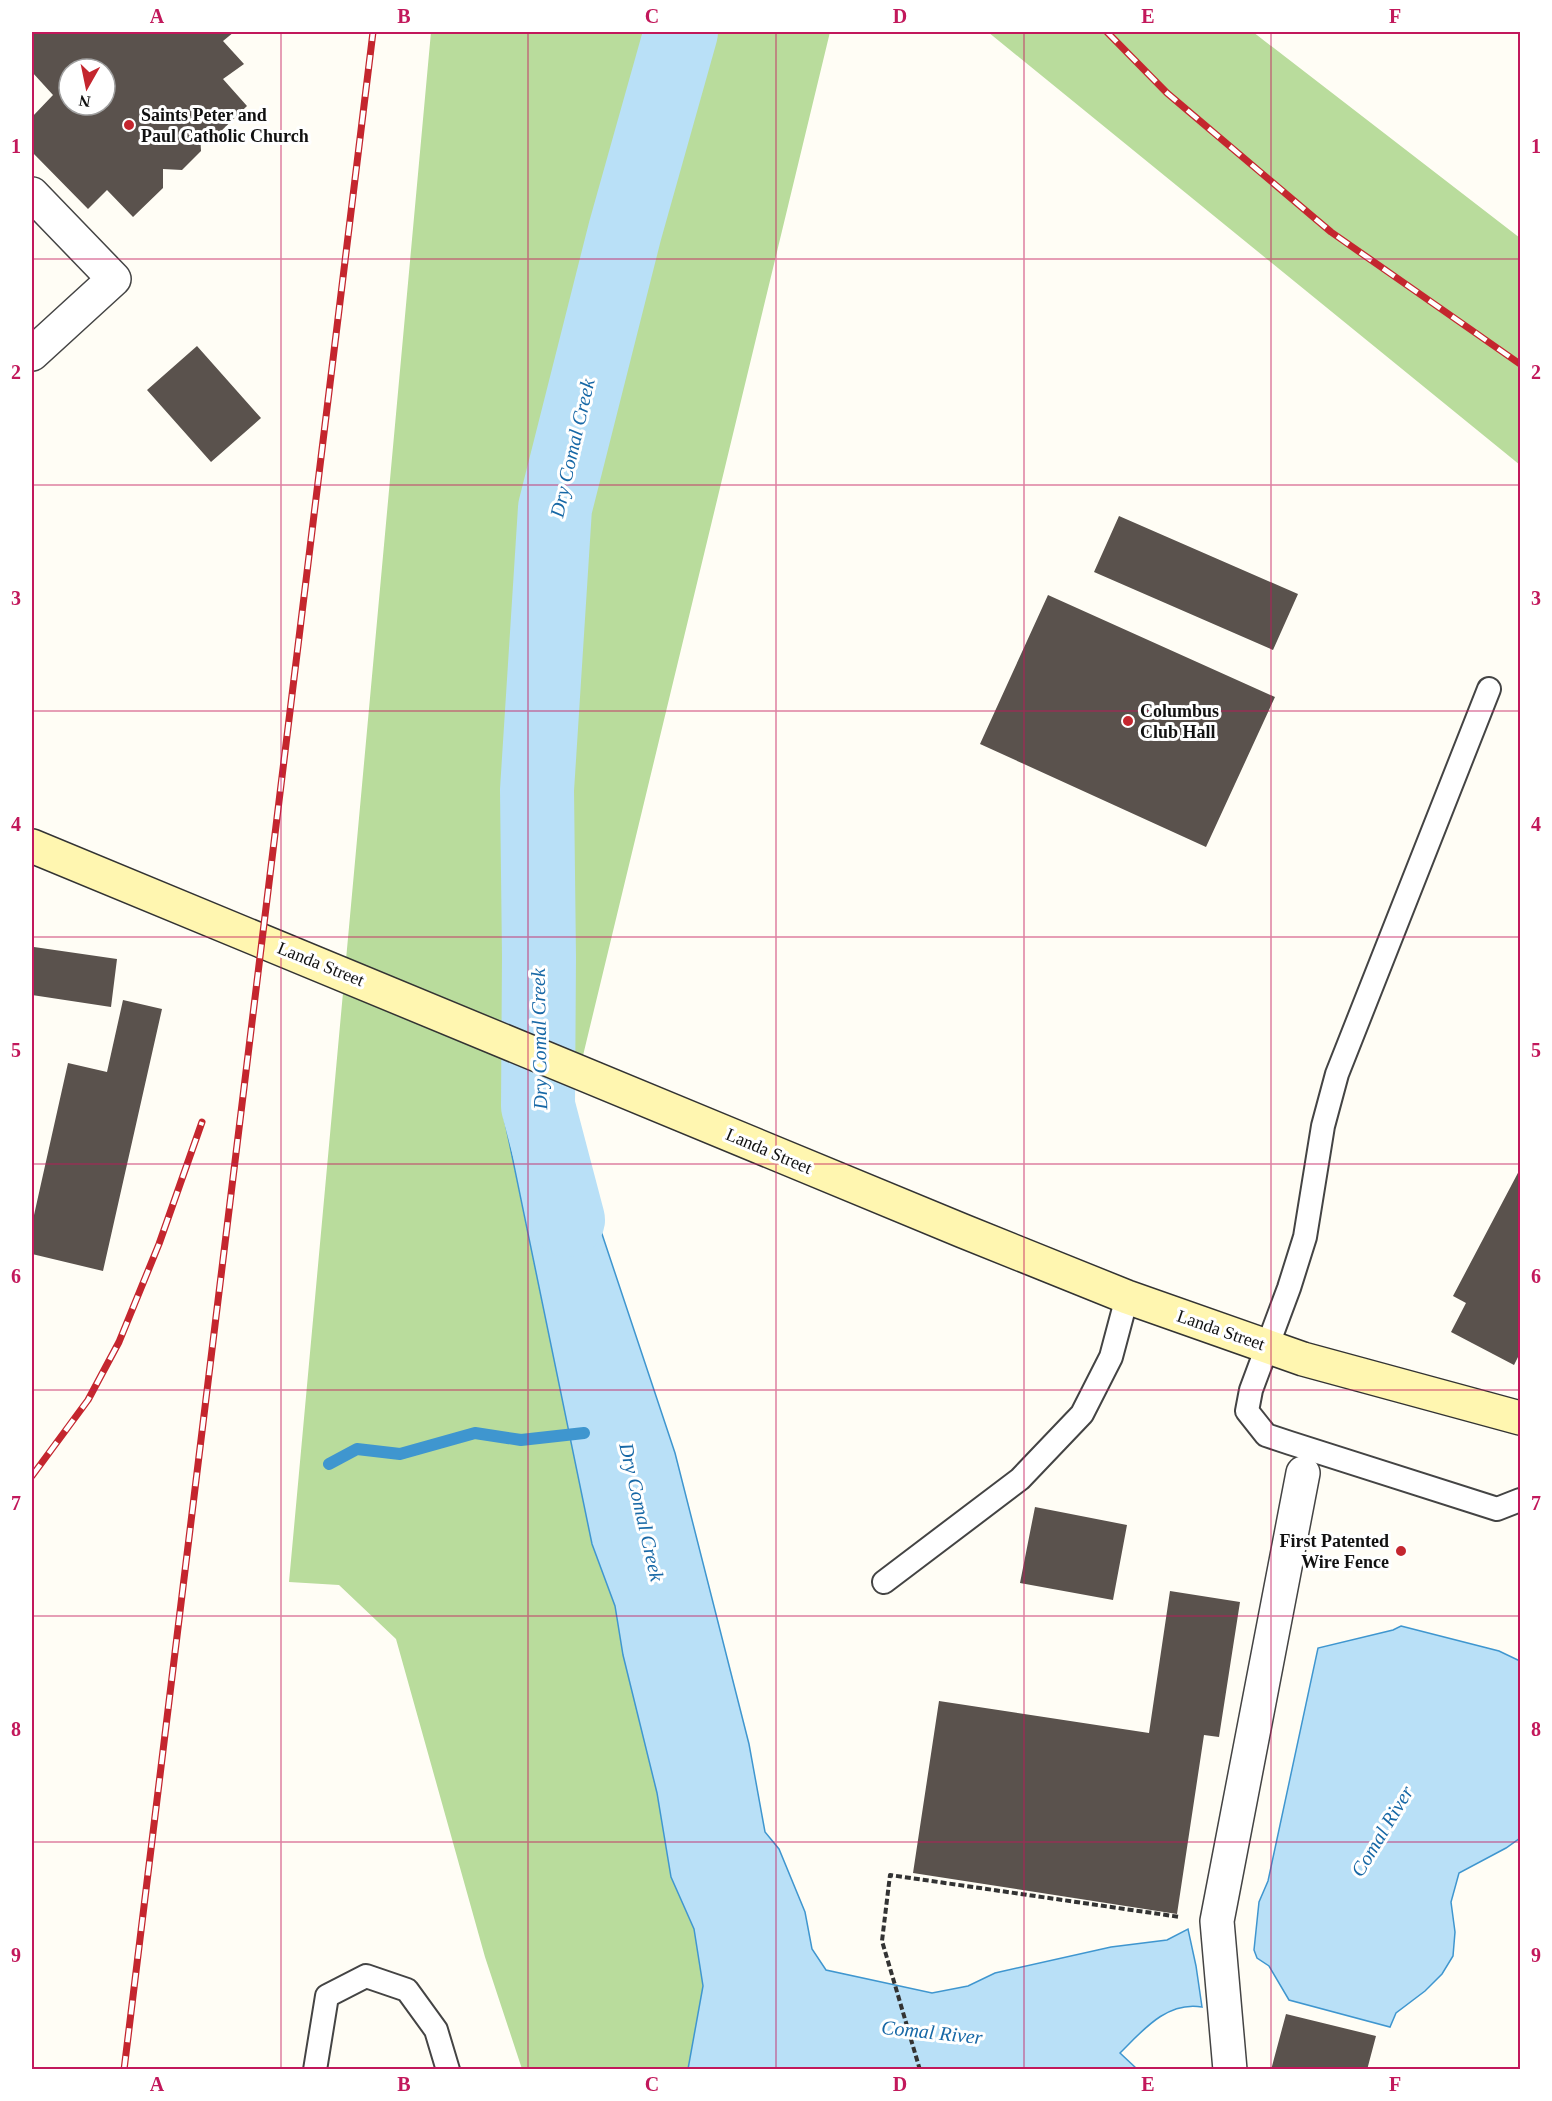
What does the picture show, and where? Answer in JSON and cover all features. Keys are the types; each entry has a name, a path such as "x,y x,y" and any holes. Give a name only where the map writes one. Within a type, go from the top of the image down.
{"main road":[{"name":"Landa Street","path":"32,846 1127,1297 1303,1359 1521,1418"}],"street":[{"path":"32,194 114,279 32,354"},
{"path":"1230,2070 1217,1921 1303,1473"}],"lane":[{"path":"1489,689 1337,1074 1323,1126 1305,1238 1251,1390 1247,1411 1266,1435 1497,1509 1521,1500"},
{"path":"884,1582 1020,1479 1082,1414 1112,1357 1127,1297"},
{"path":"315,2070 327,1996 366,1976 407,1990 436,2030 448,2070"}],"path":[{"path":"920,2070 882,1941 890,1875 1180,1917"}],"green space":[{"path":"431,32 830,32 566,1126 504,1118 592,1544 615,1606 623,1655 657,1793 671,1877 694,1929 703,1986 688,2069 522,2069 485,1957 396,1639 339,1585 289,1582"},
{"path":"988,32 1253,32 1520,238 1520,465"}],"water":[{"name":"Comal River","path":"504,1117 566,1126 675,1453 749,1744 765,1832 779,1849 805,1912 812,1949 826,1970 932,1993 968,1986 995,1973 1111,1947 1167,1940 1188,1929 1202,2007 1178,2008 1157,2019 1138,2035 1120,2053 1137,2069 688,2069 703,1986 694,1929 671,1877 657,1793 623,1655 615,1606 592,1544"},
{"name":"Comal River","path":"1401,1626 1499,1651 1520,1661 1520,1838 1459,1873 1451,1902 1455,1932 1453,1956 1442,1974 1425,1991 1396,2013 1390,2027 1289,2000 1269,1966 1257,1958 1254,1950 1259,1902 1268,1881 1318,1648 1393,1630"}],"building":[{"name":"Saints Peter and Paul Catholic Church","path":"32,32 234,32 223,41 244,64 223,79 247,106 218,134 200,134 201,151 182,170 163,169 163,188 133,217 107,190 88,209 32,152 32,117 53,95 32,72"},
{"path":"197,346 261,418 211,462 147,390"},
{"path":"1119,516 1298,594 1273,650 1094,572"},
{"name":"Columbus Club Hall","path":"1048,595 1275,697 1206,847 980,744"},
{"path":"34,947 117,959 111,1007 32,995"},
{"path":"123,1000 162,1009 103,1271 32,1254 32,1224 68,1063 107,1072"},
{"path":"1520,1169 1520,1353 1514,1365 1451,1332 1466,1303 1453,1296"},
{"path":"1035,1507 1127,1525 1113,1600 1020,1583"},
{"path":"1170,1591 1240,1602 1219,1737 1204,1735 1177,1914 913,1873 939,1701 1149,1733"},
{"path":"1286,2014 1376,2036 1367,2070 1271,2070"}],"waterway":[{"name":"Dry Comal Creek","path":"568,1220 538,1106 537,790 555,508 625,231 681,32"},
{"path":"329,1464 357,1449 400,1454 475,1433 521,1440 584,1433"}],"railway":[{"path":"124,2070 373,32"},
{"path":"1107,32 1167,93 1331,232 1520,364"},
{"path":"32,1476 88,1400 119,1342 159,1244 202,1122"}],"place":[{"name":"Saints Peter and Paul Catholic Church","path":"129,125"},
{"name":"Columbus Club Hall","path":"1128,721"},
{"name":"First Patented Wire Fence","path":"1401,1551"}]}
